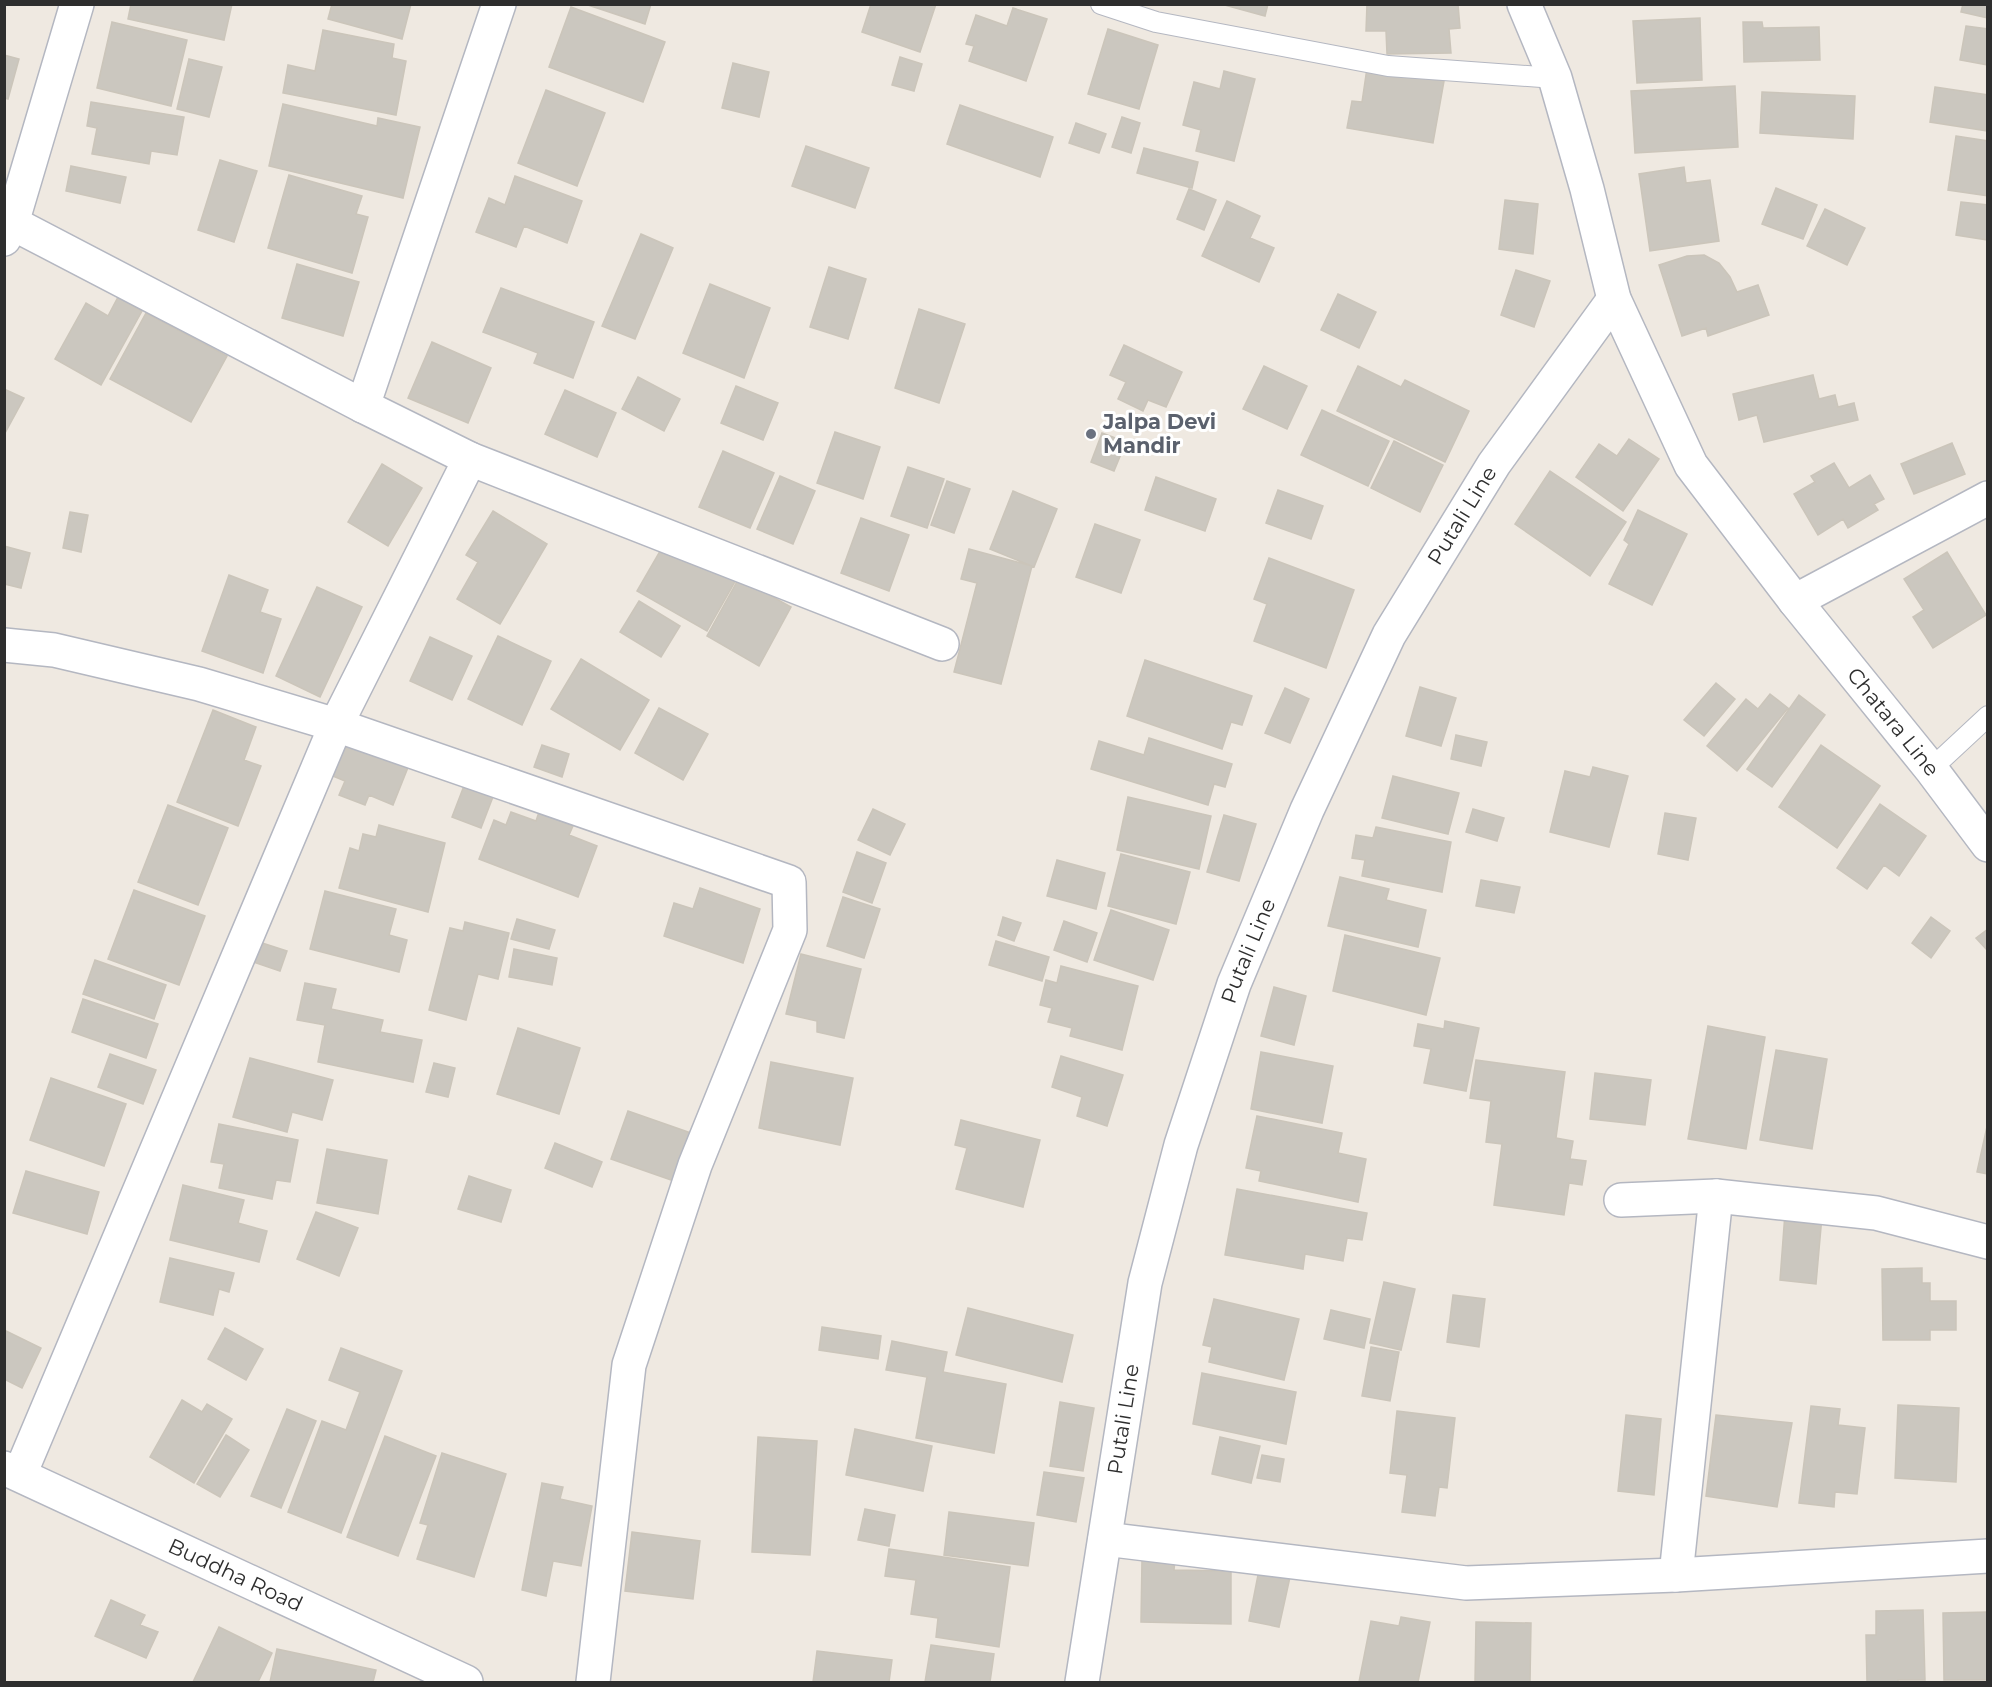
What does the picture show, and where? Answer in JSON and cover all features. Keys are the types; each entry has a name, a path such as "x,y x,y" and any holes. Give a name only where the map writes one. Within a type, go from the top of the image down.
{"street":[{"path":"77,4 8,231 470,459 942,644"},
{"path":"363,406 499,4"},
{"name":"Chatara Line","path":"1524,4 1555,78 1587,189 1614,299 1691,465 1795,601 1931,770 1988,845"},
{"name":"Putali Line","path":"1082,1683 1146,1282 1181,1145 1234,984 1307,810 1389,635 1494,464 1614,299"},
{"path":"12,1471 336,725 470,459"},
{"path":"1795,601 1988,498"},
{"path":"4,645 54,650 188,682 336,725 789,882 790,930 695,1165 629,1365 593,1683"},
{"path":"1676,1575 1716,1196"},
{"path":"1621,1200 1716,1196 1876,1213 1988,1242"},
{"name":"Buddha Road","path":"12,1471 466,1683"},
{"path":"1106,1539 1466,1583 1676,1575 1988,1556"}],"lane":[{"path":"1101,4 1156,22 1388,66 1555,78"},
{"path":"1931,770 1988,716"}],"building":[{"path":"131,4 232,4 224,40 128,19"},
{"path":"332,4 411,4 402,39 328,19"},
{"path":"585,4 651,4 645,24"},
{"path":"871,4 936,4 920,52 862,32"},
{"path":"1221,4 1268,4 1265,16"},
{"path":"1367,4 1458,4 1460,28 1449,29 1451,53 1387,54 1386,31 1366,31"},
{"path":"1963,4 1988,4 1988,18 1961,12"},
{"path":"571,7 665,42 643,102 549,67"},
{"path":"1013,8 1047,19 1026,81 969,61 974,46 966,44 976,15 1007,26"},
{"path":"1700,18 1702,80 1637,83 1633,21"},
{"path":"112,22 187,40 171,106 97,88"},
{"path":"1743,22 1762,22 1763,28 1819,27 1820,60 1744,62"},
{"path":"1966,26 1988,29 1988,65 1960,60"},
{"path":"1108,29 1158,45 1139,109 1088,94"},
{"path":"323,30 394,44 392,58 406,61 396,115 283,93 288,65 315,71"},
{"path":"4,55 19,59 8,99 4,98"},
{"path":"900,57 922,64 914,91 892,85"},
{"path":"189,59 222,67 209,117 177,109"},
{"path":"733,63 769,72 759,117 722,108"},
{"path":"1367,68 1444,81 1433,143 1347,128 1352,101 1362,102"},
{"path":"1224,71 1255,79 1234,161 1196,151 1201,130 1183,125 1194,82 1220,89"},
{"path":"1735,86 1738,147 1635,153 1631,91"},
{"path":"1935,87 1988,95 1988,131 1930,122"},
{"path":"546,90 605,113 577,186 518,163"},
{"path":"1762,92 1855,96 1853,139 1760,133"},
{"path":"91,102 184,117 177,155 151,151 149,164 92,154 97,128 87,126"},
{"path":"283,104 377,126 378,118 420,127 403,198 269,166"},
{"path":"960,105 1053,137 1040,177 947,144"},
{"path":"1122,117 1140,123 1131,153 1112,147"},
{"path":"1076,123 1106,134 1099,153 1069,143"},
{"path":"1956,136 1988,141 1988,196 1948,190"},
{"path":"806,146 869,168 855,208 792,186"},
{"path":"1144,148 1198,162 1192,188 1137,173"},
{"path":"220,160 257,171 234,242 198,230"},
{"path":"71,166 126,177 120,203 66,191"},
{"path":"1684,167 1686,183 1710,180 1719,241 1650,251 1639,174"},
{"path":"289,175 362,196 356,214 368,217 352,273 268,248"},
{"path":"515,176 582,201 567,243 524,226 516,247 476,232 489,198 505,205"},
{"path":"1776,188 1817,205 1803,239 1762,224"},
{"path":"1189,189 1216,200 1204,230 1177,219"},
{"path":"1505,200 1538,204 1533,254 1499,249"},
{"path":"1227,201 1260,216 1250,238 1274,248 1259,282 1202,256"},
{"path":"1961,202 1988,205 1988,240 1956,235"},
{"path":"1825,209 1865,228 1847,265 1807,246"},
{"path":"641,234 673,248 635,339 602,326"},
{"path":"1704,255 1719,263 1730,277 1737,292 1758,285 1769,315 1708,336 1706,328 1682,336 1659,265 1687,256"},
{"path":"297,264 359,282 343,336 282,318"},
{"path":"829,267 866,279 848,339 810,327"},
{"path":"1516,270 1550,281 1534,327 1501,315"},
{"path":"710,284 770,308 744,378 683,353"},
{"path":"501,288 594,322 573,378 534,363 538,353 483,332"},
{"path":"1338,294 1376,312 1359,348 1321,330"},
{"path":"118,297 142,311 101,385 55,359 86,303 108,316"},
{"path":"919,309 965,324 939,403 895,388"},
{"path":"146,313 227,356 191,422 110,379"},
{"path":"432,342 491,368 468,423 408,398"},
{"path":"1124,345 1182,372 1166,407 1148,400 1143,411 1118,399 1126,382 1110,375"},
{"path":"1264,366 1307,386 1287,429 1243,409"},
{"path":"1358,366 1401,387 1405,380 1469,411 1445,462 1337,411"},
{"path":"1813,375 1819,399 1835,395 1838,407 1854,403 1858,420 1764,442 1757,415 1739,420 1733,394"},
{"path":"638,377 680,399 664,431 622,409"},
{"path":"736,386 778,403 763,440 721,423"},
{"path":"4,389 24,398 4,435"},
{"path":"565,390 616,413 597,457 545,434"},
{"path":"1322,410 1389,441 1368,486 1301,455"},
{"path":"835,432 880,447 863,499 817,483"},
{"path":"1102,433 1126,442 1114,471 1091,462"},
{"path":"1629,439 1659,459 1623,511 1576,477 1599,444 1617,456"},
{"path":"1394,441 1443,465 1420,512 1371,488"},
{"path":"1952,443 1965,474 1914,494 1901,464"},
{"path":"723,451 774,473 750,528 699,507"},
{"path":"1834,463 1849,488 1870,475 1884,499 1874,504 1878,510 1848,528 1843,519 1818,535 1794,494 1815,482 1811,476"},
{"path":"382,464 422,488 388,546 348,522"},
{"path":"908,467 944,479 927,528 891,516"},
{"path":"1550,471 1626,522 1590,576 1515,524"},
{"path":"780,476 815,491 793,544 757,529"},
{"path":"1156,477 1216,499 1205,531 1145,510"},
{"path":"947,481 970,489 954,533 931,525"},
{"path":"1278,490 1323,506 1311,539 1266,523"},
{"path":"1013,491 1057,509 1034,567 990,549"},
{"path":"1638,510 1687,534 1652,605 1609,584 1629,544 1624,540"},
{"path":"493,511 547,544 500,624 457,599 478,562 466,555"},
{"path":"70,512 88,515 81,552 63,548"},
{"path":"861,518 909,535 889,591 841,573"},
{"path":"1095,524 1140,540 1121,593 1076,577"},
{"path":"4,546 30,553 21,588 4,584"},
{"path":"663,546 737,578 707,631 637,591"},
{"path":"969,549 1032,566 1001,684 954,672 977,583 961,579"},
{"path":"1947,552 1986,615 1933,648 1913,617 1924,610 1904,579"},
{"path":"1269,558 1354,590 1326,668 1254,641 1267,604 1254,599"},
{"path":"229,575 268,590 260,612 281,619 263,673 202,651"},
{"path":"739,578 791,607 759,666 707,636"},
{"path":"317,587 362,607 320,697 276,676"},
{"path":"639,601 680,626 661,657 620,632"},
{"path":"498,636 551,661 522,725 468,699"},
{"path":"430,637 472,656 452,700 410,681"},
{"path":"581,659 649,700 620,750 551,709"},
{"path":"1145,660 1252,696 1242,725 1231,722 1222,749 1127,716"},
{"path":"1716,683 1735,699 1704,736 1684,720"},
{"path":"1420,687 1456,698 1441,746 1406,736"},
{"path":"1285,688 1309,699 1290,743 1265,733"},
{"path":"1770,694 1788,708 1737,771 1707,746 1746,699 1758,709"},
{"path":"1799,695 1825,715 1772,787 1747,769"},
{"path":"659,708 708,734 683,780 635,753"},
{"path":"213,710 256,727 244,760 261,766 238,826 177,802"},
{"path":"1456,735 1487,742 1481,766 1451,759"},
{"path":"1149,738 1232,764 1225,787 1214,784 1208,805 1091,769 1099,741 1144,755"},
{"path":"347,740 409,765 393,805 369,795 365,805 339,795 345,781 333,776"},
{"path":"542,745 569,754 562,777 534,767"},
{"path":"1821,745 1880,786 1837,848 1779,807"},
{"path":"1593,767 1628,776 1609,847 1550,832 1565,771 1590,777"},
{"path":"1393,776 1459,793 1448,834 1382,818"},
{"path":"467,778 496,789 481,828 452,817"},
{"path":"1128,797 1211,816 1199,869 1117,850"},
{"path":"1880,804 1926,836 1899,876 1884,865 1867,889 1837,868"},
{"path":"168,805 228,828 198,905 138,882"},
{"path":"873,809 905,824 890,855 858,840"},
{"path":"1473,809 1504,818 1497,841 1466,832"},
{"path":"511,812 536,821 539,812 573,826 569,835 597,846 578,897 479,859 494,820 506,825"},
{"path":"1665,813 1696,818 1688,860 1658,854"},
{"path":"1224,815 1256,824 1239,881 1207,872"},
{"path":"379,825 445,843 428,912 339,888 350,848 359,851 363,834 376,837"},
{"path":"1376,827 1451,842 1442,892 1362,876 1365,860 1352,858 1356,835 1373,838"},
{"path":"857,852 886,863 872,903 843,892"},
{"path":"1121,854 1190,872 1176,924 1108,906"},
{"path":"1057,860 1105,873 1096,909 1047,896"},
{"path":"1340,877 1389,889 1386,900 1426,910 1418,947 1328,926"},
{"path":"1481,880 1520,887 1514,913 1476,906"},
{"path":"700,888 760,909 743,963 664,936 674,903 693,909"},
{"path":"134,890 205,916 179,985 108,959"},
{"path":"325,891 396,909 389,935 407,940 399,972 310,949"},
{"path":"843,897 880,909 864,958 827,946"},
{"path":"1111,910 1169,930 1153,980 1094,960"},
{"path":"1003,917 1021,923 1014,941 998,935"},
{"path":"1931,917 1950,931 1931,958 1912,943"},
{"path":"517,919 555,930 549,949 511,939"},
{"path":"1064,921 1097,933 1087,962 1054,950"},
{"path":"465,922 509,933 498,979 478,974 466,1020 429,1010 450,928 463,931"},
{"path":"1988,929 1988,951 1976,938"},
{"path":"1345,935 1440,958 1426,1015 1333,991"},
{"path":"256,941 287,951 280,971 250,961"},
{"path":"996,941 1049,957 1042,981 989,965"},
{"path":"514,949 557,958 552,985 509,977"},
{"path":"801,954 861,969 844,1038 817,1032 817,1021 786,1014"},
{"path":"95,960 166,985 154,1019 83,994"},
{"path":"1061,966 1138,986 1122,1050 1070,1036 1072,1028 1048,1022 1052,1008 1040,1005 1046,980 1057,983"},
{"path":"305,983 336,989 331,1009 383,1020 380,1032 422,1040 413,1082 318,1062 325,1025 297,1020"},
{"path":"1274,987 1306,996 1294,1045 1261,1036"},
{"path":"83,999 158,1024 146,1058 72,1032"},
{"path":"1445,1021 1479,1028 1466,1091 1424,1083 1431,1049 1414,1046 1418,1024 1444,1029"},
{"path":"1708,1026 1765,1037 1746,1149 1688,1139"},
{"path":"518,1028 580,1048 559,1114 497,1094"},
{"path":"1776,1050 1827,1059 1812,1149 1760,1140"},
{"path":"1261,1052 1333,1066 1322,1123 1251,1109"},
{"path":"110,1054 156,1070 143,1104 98,1087"},
{"path":"1061,1056 1123,1075 1107,1126 1077,1116 1082,1097 1052,1087"},
{"path":"250,1058 333,1080 322,1120 292,1112 287,1132 233,1117"},
{"path":"1476,1060 1565,1072 1556,1138 1573,1141 1570,1159 1586,1161 1582,1185 1569,1183 1564,1215 1494,1205 1502,1144 1486,1142 1491,1101 1470,1098"},
{"path":"771,1062 853,1078 840,1145 759,1128"},
{"path":"434,1063 455,1068 448,1097 426,1092"},
{"path":"1595,1073 1651,1080 1645,1125 1590,1119"},
{"path":"51,1078 126,1104 104,1166 30,1140"},
{"path":"628,1111 691,1133 674,1181 611,1159"},
{"path":"1257,1116 1342,1133 1338,1153 1366,1159 1358,1202 1259,1181 1261,1171 1246,1168"},
{"path":"961,1120 1040,1140 1023,1207 956,1189 967,1148 955,1145"},
{"path":"1988,1122 1988,1174 1977,1172"},
{"path":"219,1124 298,1140 290,1182 276,1180 272,1199 219,1188 224,1164 211,1162"},
{"path":"555,1143 602,1162 592,1187 545,1168"},
{"path":"327,1149 387,1160 378,1214 317,1203"},
{"path":"26,1171 99,1192 87,1234 13,1213"},
{"path":"469,1176 511,1190 501,1222 458,1209"},
{"path":"183,1185 244,1200 238,1223 267,1231 259,1262 170,1240"},
{"path":"1237,1189 1367,1213 1362,1240 1347,1238 1343,1261 1305,1254 1303,1269 1225,1255"},
{"path":"316,1212 358,1228 339,1276 297,1259"},
{"path":"1785,1213 1822,1216 1816,1284 1780,1280"},
{"path":"170,1258 234,1273 229,1292 219,1289 213,1315 160,1302"},
{"path":"1922,1268 1922,1283 1930,1283 1930,1301 1956,1301 1956,1330 1930,1330 1930,1340 1883,1340 1882,1269"},
{"path":"1384,1282 1415,1289 1401,1350 1370,1343"},
{"path":"1453,1295 1485,1299 1479,1347 1447,1342"},
{"path":"1214,1299 1299,1319 1284,1380 1209,1362 1212,1347 1203,1345"},
{"path":"968,1308 1073,1335 1062,1382 956,1355"},
{"path":"1331,1310 1370,1319 1364,1348 1324,1339"},
{"path":"822,1327 881,1336 878,1359 819,1350"},
{"path":"225,1328 263,1349 246,1380 208,1359"},
{"path":"4,1330 41,1348 22,1388 4,1379"},
{"path":"892,1341 947,1352 943,1372 1006,1384 994,1453 916,1438 927,1377 886,1370"},
{"path":"1371,1347 1399,1352 1390,1401 1362,1396"},
{"path":"341,1348 402,1371 341,1533 288,1512 322,1421 346,1430 360,1392 329,1380"},
{"path":"1202,1373 1296,1392 1286,1444 1193,1424"},
{"path":"182,1400 202,1412 207,1404 232,1419 194,1483 150,1457"},
{"path":"1060,1402 1094,1408 1083,1471 1050,1466"},
{"path":"1898,1405 1959,1408 1956,1482 1895,1478"},
{"path":"1811,1406 1840,1409 1838,1425 1865,1428 1857,1494 1835,1492 1834,1507 1799,1503"},
{"path":"287,1409 316,1421 281,1508 251,1496"},
{"path":"1397,1411 1455,1418 1447,1488 1439,1487 1435,1516 1402,1512 1407,1475 1390,1473"},
{"path":"1626,1415 1661,1419 1654,1495 1618,1491"},
{"path":"1716,1415 1792,1423 1777,1507 1706,1496"},
{"path":"855,1429 932,1446 923,1491 846,1475"},
{"path":"226,1435 249,1450 220,1497 197,1484"},
{"path":"385,1436 436,1456 398,1556 347,1537"},
{"path":"758,1437 817,1441 810,1555 752,1552"},
{"path":"1220,1437 1260,1446 1251,1483 1212,1474"},
{"path":"442,1453 506,1474 474,1577 417,1559 428,1525 420,1523"},
{"path":"1262,1455 1284,1459 1280,1482 1257,1478"},
{"path":"1044,1472 1084,1478 1076,1522 1037,1515"},
{"path":"542,1483 563,1487 560,1499 592,1506 581,1566 553,1561 546,1596 522,1590"},
{"path":"865,1509 895,1515 889,1546 858,1540"},
{"path":"949,1512 1034,1523 1028,1566 944,1555"},
{"path":"632,1532 700,1541 693,1599 625,1591"},
{"path":"889,1549 1010,1567 999,1647 936,1637 938,1618 911,1614 916,1580 885,1576"},
{"path":"1142,1559 1175,1560 1174,1570 1231,1571 1231,1624 1141,1622"},
{"path":"1259,1570 1290,1577 1279,1627 1249,1621"},
{"path":"111,1600 145,1615 140,1625 158,1632 146,1658 95,1636"},
{"path":"1923,1610 1925,1680 1867,1682 1866,1635 1876,1635 1876,1611"},
{"path":"1988,1612 1988,1680 1944,1680 1943,1613"},
{"path":"1401,1617 1430,1622 1418,1682 1359,1682 1371,1621 1399,1626"},
{"path":"1476,1622 1531,1623 1530,1682 1475,1682"},
{"path":"219,1627 272,1653 258,1682 193,1682"},
{"path":"931,1645 994,1654 990,1682 925,1682"},
{"path":"277,1649 376,1670 373,1682 270,1682"},
{"path":"817,1651 892,1660 889,1682 813,1682"}],"place":[{"name":"Jalpa Devi Mandir","path":"1091,434"}]}
